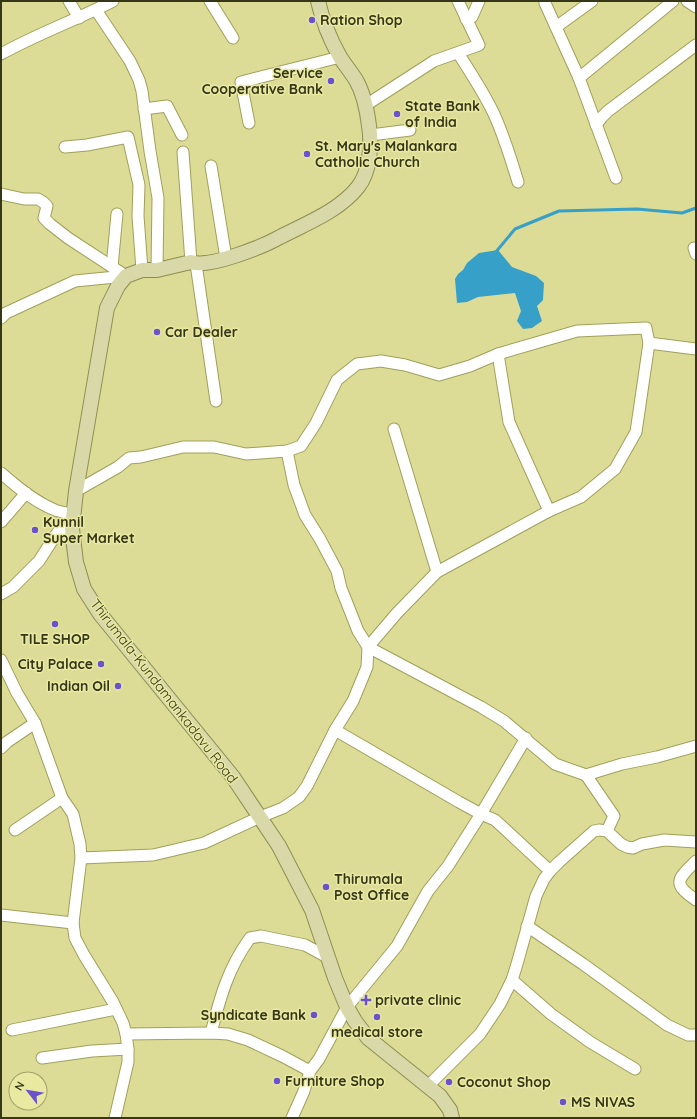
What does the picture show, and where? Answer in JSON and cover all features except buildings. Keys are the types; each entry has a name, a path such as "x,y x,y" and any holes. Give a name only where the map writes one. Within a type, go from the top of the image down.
{"main road":[{"path":"126,276 142,270 157,270 194,263 218,261 268,244 332,210 350,195 359,185 365,173 369,159 371,135 366,105 356,80 340,57 321,15 318,1"},
{"name":"Thirumala-Kundamankadavu Road","path":"126,276 118,286 107,308 76,491 73,522 76,562 84,589 100,614 232,777 279,846 312,910 327,957 347,1007 355,1021 368,1038 440,1096 450,1110 452,1118"}],"street":[{"path":"69,1 79,18"},
{"path":"1,54 113,1"},
{"path":"210,1 233,38"},
{"path":"366,105 434,61 479,45 458,1"},
{"path":"466,19 472,18 479,1"},
{"path":"556,27 592,1"},
{"path":"579,78 673,1"},
{"path":"687,1 696,7"},
{"path":"545,3 579,78 616,178"},
{"path":"96,10 130,61 140,86 158,198 157,270"},
{"path":"596,125 608,111 696,45"},
{"path":"458,53 481,89 495,115 508,149 518,182"},
{"path":"249,123 241,82 340,57"},
{"path":"144,108 167,106 182,135"},
{"path":"371,135 410,130"},
{"path":"65,147 87,145 128,137 139,185 138,216 142,270"},
{"path":"182,152 194,263 216,401"},
{"path":"211,166 226,258"},
{"path":"1,194 38,199 43,202 47,206 44,218 50,224 68,238 126,276"},
{"path":"112,267 116,214"},
{"path":"1,318 6,313 75,281 126,276"},
{"path":"76,491 118,467 129,458 140,457 183,447 214,447 246,454 287,451 301,446 316,423 337,380 357,364 382,361 405,365 439,375 470,366 498,354 577,331 646,328 649,343 636,432 615,469 581,497 549,511 437,572 397,613 368,647 367,666 353,701 335,730 307,786 299,797 283,808 204,843 153,856 81,858"},
{"path":"649,343 696,349"},
{"path":"498,354 509,422 549,511"},
{"path":"394,429 437,572"},
{"path":"287,451 294,485 305,515 337,571 341,588 358,631 368,647 481,707 504,721 555,764 586,775 614,816 606,831"},
{"path":"1,473 26,493 73,522 59,531 38,561 13,587 1,594"},
{"path":"1,522 26,493"},
{"path":"1,660 17,693 35,723 62,798 73,814 80,844 81,858 73,924 75,938 113,1002 123,1023 126,1034 128,1062 115,1118"},
{"path":"1,748 7,742 35,723"},
{"path":"335,730 481,814 495,820 550,871"},
{"path":"293,1117 304,1091 310,1071 319,1059 347,1007 397,946 428,891 448,866 526,738"},
{"path":"586,775 622,764 657,757 696,746"},
{"path":"15,830 62,798"},
{"path":"428,1086 480,1034 500,1004 512,980 536,896 544,879 559,862 594,831 599,830 606,831 621,844 633,848 642,844 664,840 696,842"},
{"path":"696,861 681,876 679,882 682,890 696,900"},
{"path":"1,915 73,924"},
{"path":"527,926 583,964 667,1025 688,1035 696,1035"},
{"path":"211,1033 222,990 232,967 250,938 261,936 305,945 327,957"},
{"path":"512,980 551,1014 590,1042 635,1069"},
{"path":"12,1030 116,1009"},
{"path":"126,1034 228,1034 248,1040 310,1071"},
{"path":"42,1058 92,1051 128,1049"}],"water":[{"path":"498,250 512,267 536,276 544,283 543,300 537,306 542,321 532,328 523,329 517,321 521,311 515,293 478,297 467,302 457,303 455,279 458,274 463,270 467,263 479,253"}],"waterway":[{"path":"495,253 515,229 559,211 637,209 682,213 696,208"}],"place":[{"name":"Ration Shop","path":"312,20"},
{"name":"Service Cooperative Bank","path":"331,81"},
{"name":"State Bank of India","path":"397,114"},
{"name":"St. Mary's Malankara Catholic Church","path":"307,154"},
{"name":"Car Dealer","path":"157,332"},
{"name":"Kunnil Super Market","path":"35,530"},
{"name":"TILE SHOP","path":"55,624"},
{"name":"City Palace","path":"101,664"},
{"name":"Indian Oil","path":"118,686"},
{"name":"Thirumala Post Office","path":"326,887"},
{"name":"private clinic","path":"366,1000"},
{"name":"Syndicate Bank","path":"314,1015"},
{"name":"medical store","path":"377,1017"},
{"name":"Furniture Shop","path":"277,1081"},
{"name":"Coconut Shop","path":"449,1082"},
{"name":"MS NIVAS","path":"563,1102"}]}
